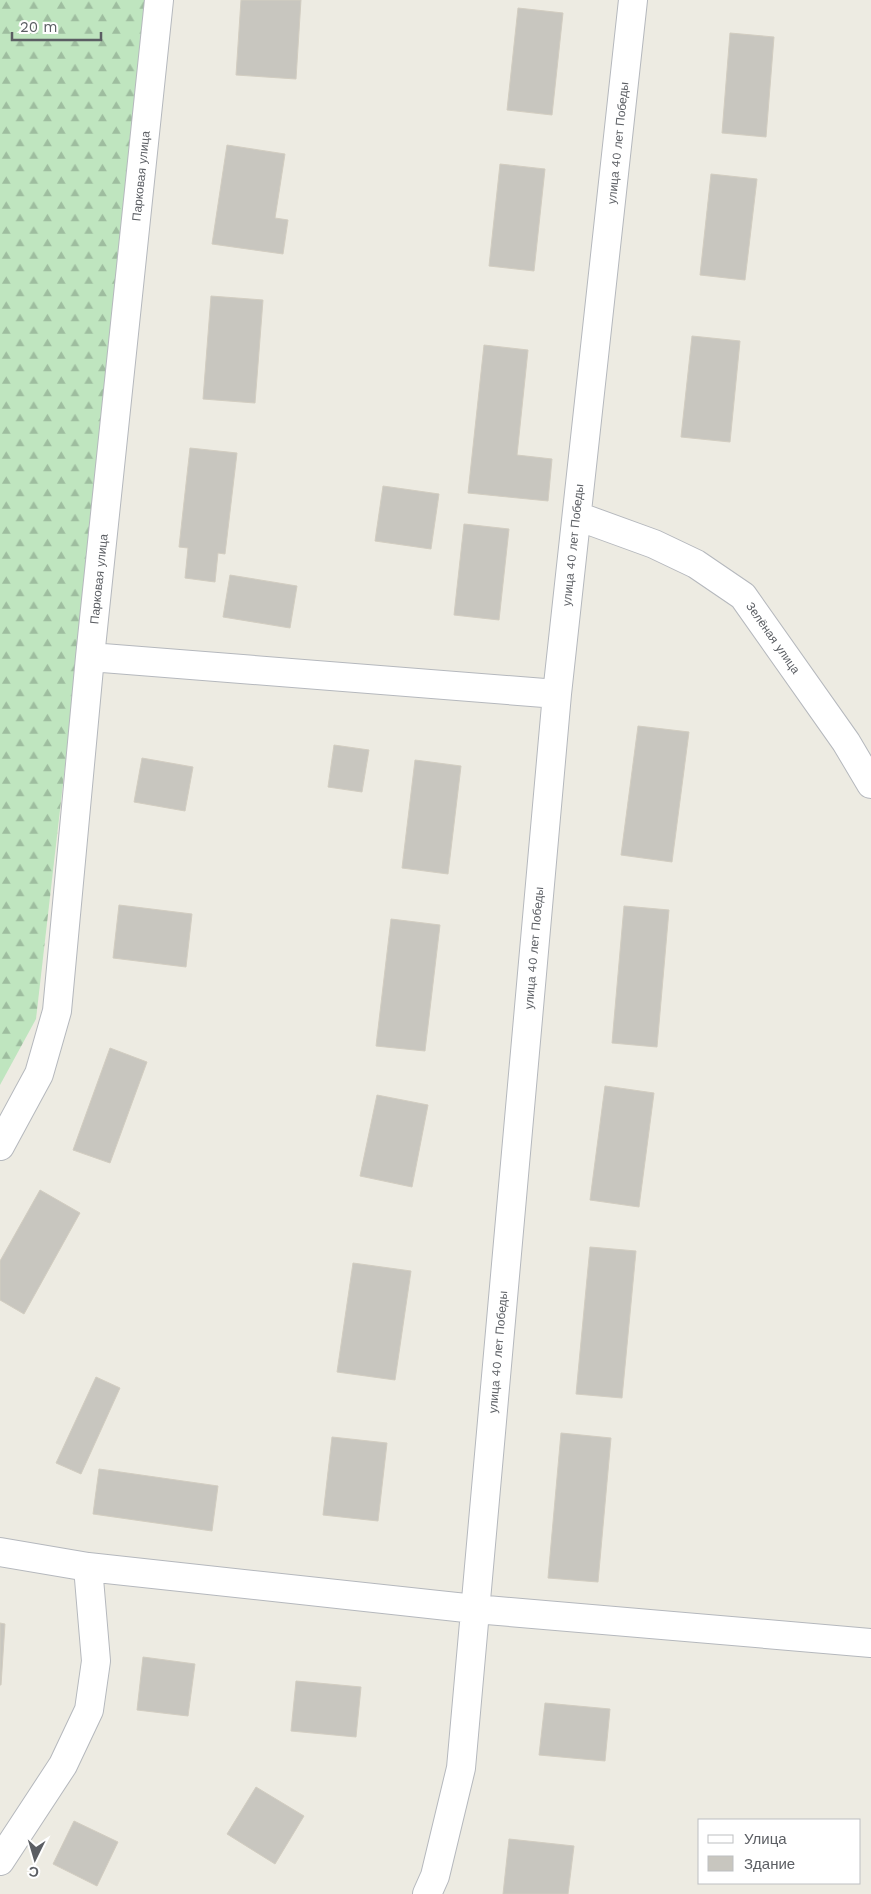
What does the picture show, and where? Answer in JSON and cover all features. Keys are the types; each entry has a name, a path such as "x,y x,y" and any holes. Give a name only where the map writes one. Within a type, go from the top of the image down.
{"street":[{"name":"Парковая улица","path":"0,1146 39,1074 57,1011 90,657 159,0"},
{"name":"улица 40 лет Победы","path":"427,1894 435,1876 461,1768 557,694 633,0"},
{"name":"Зелёная улица","path":"577,516 654,544 696,564 743,596 846,742 871,784"},
{"path":"90,657 557,694"},
{"path":"0,1552 88,1567 475,1609 871,1643"},
{"path":"0,1861 63,1765 89,1710 96,1661 88,1567"}],"green space":[{"path":"0,0 153,0 36,1019 0,1085"}],"building":[{"path":"241,0 301,0 296,79 236,75"},
{"path":"518,8 563,13 552,115 507,110"},
{"path":"730,33 774,37 766,137 722,133"},
{"path":"227,145 285,154 275,218 288,220 283,254 212,244"},
{"path":"500,164 545,169 534,271 489,266"},
{"path":"711,174 757,179 745,280 700,275"},
{"path":"211,296 263,300 255,403 203,399"},
{"path":"692,336 740,341 730,442 681,437"},
{"path":"484,345 528,350 517,455 552,459 548,501 468,493"},
{"path":"190,448 237,453 225,554 218,553 215,582 185,578 188,548 179,547"},
{"path":"383,486 439,494 431,549 375,541"},
{"path":"464,524 509,529 499,620 454,615"},
{"path":"230,575 297,586 290,628 223,617"},
{"path":"638,726 689,732 672,862 621,855"},
{"path":"334,745 369,750 362,792 328,787"},
{"path":"142,758 193,767 185,811 134,802"},
{"path":"415,760 461,766 448,874 402,868"},
{"path":"119,905 192,914 186,967 113,958"},
{"path":"624,906 669,910 657,1047 612,1043"},
{"path":"391,919 440,925 425,1051 376,1046"},
{"path":"110,1048 147,1062 110,1163 73,1150"},
{"path":"605,1086 654,1093 639,1207 590,1200"},
{"path":"377,1095 428,1105 412,1187 360,1176"},
{"path":"40,1190 80,1213 24,1314 0,1300 0,1261"},
{"path":"590,1247 636,1251 622,1398 576,1394"},
{"path":"353,1263 411,1271 395,1380 337,1372"},
{"path":"96,1377 120,1388 81,1474 56,1463"},
{"path":"561,1433 611,1438 598,1582 548,1578"},
{"path":"332,1437 387,1443 378,1521 323,1515"},
{"path":"99,1469 218,1486 212,1531 93,1514"},
{"path":"0,1623 5,1624 1,1685 0,1685"},
{"path":"143,1657 195,1664 188,1716 137,1710"},
{"path":"296,1681 361,1687 356,1737 291,1731"},
{"path":"545,1703 610,1709 605,1761 539,1755"},
{"path":"256,1787 304,1816 275,1864 227,1834"},
{"path":"74,1821 118,1842 97,1886 53,1864"},
{"path":"509,1839 574,1846 568,1894 503,1894"}]}
